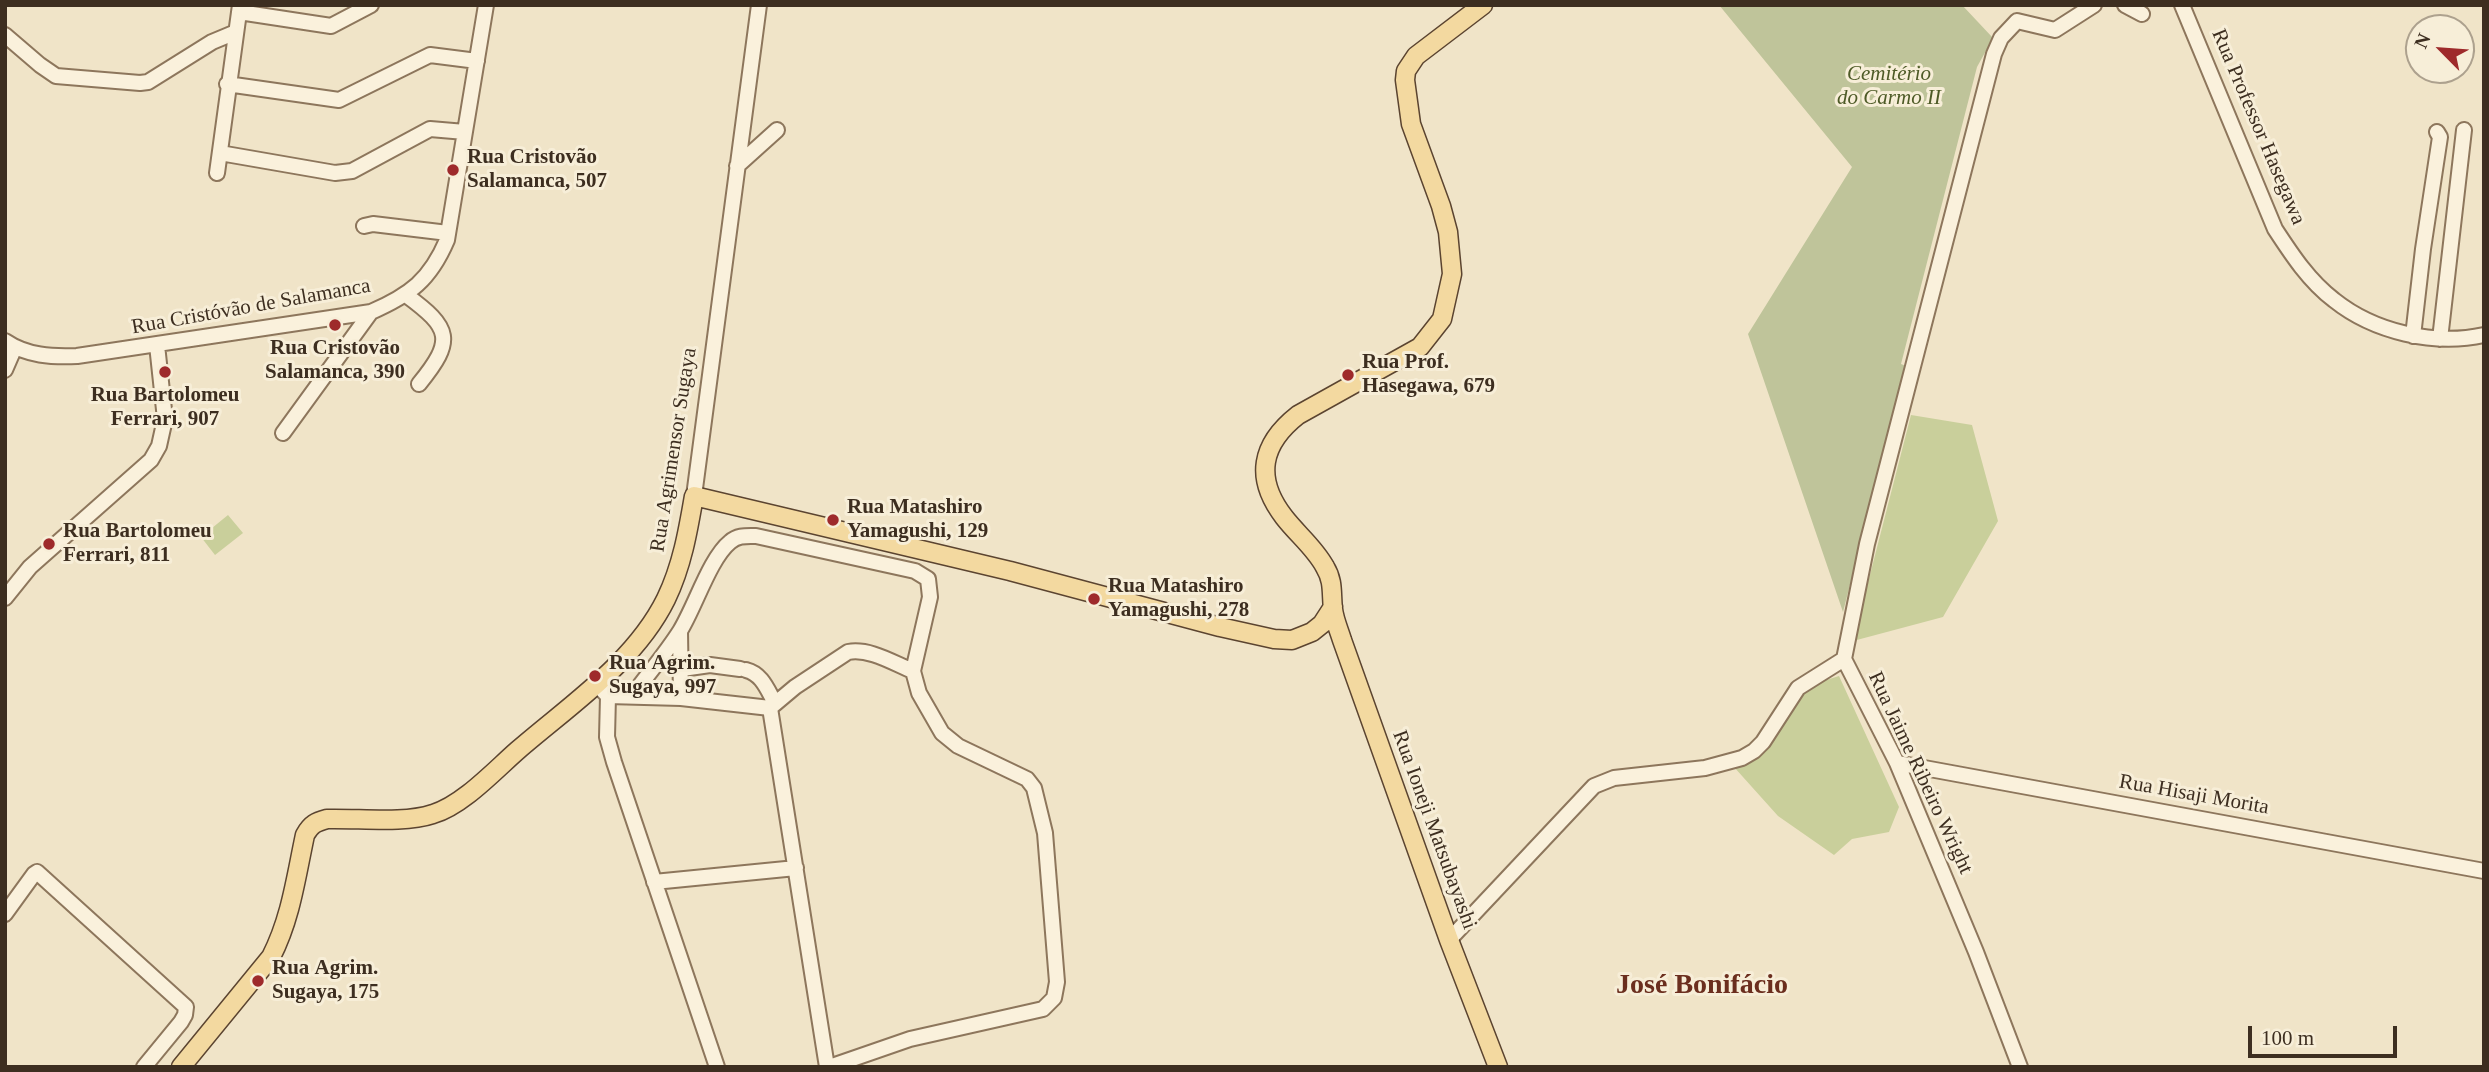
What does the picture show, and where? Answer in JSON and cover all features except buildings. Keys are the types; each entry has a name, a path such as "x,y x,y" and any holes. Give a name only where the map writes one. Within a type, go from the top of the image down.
{"main road":[{"path":"694,496 1010,571 1274,639 1292,640 1312,632 1322,624 1333,607 1334,589 1325,566 1284,518 1270,497 1265,474 1266,454 1273,438 1282,427 1298,415 1420,347 1442,320 1452,274 1448,232 1411,124 1406,71 1416,56 1483,5"},
{"name":"Rua Agrimensor Sugaya","path":"181,1067 271,957 289,912 305,835 315,822 327,819 416,818 446,808 602,689 666,600 686,541 694,496"},
{"name":"Rua Ioneji Matsubayashi","path":"1333,607 1342,640 1449,940 1498,1067"}],"street":[{"path":"217,173 239,8 331,26 370,5"},
{"name":"Rua Cristóvão de Salamanca","path":"10,344 57,357 157,345 371,312 416,288 431,271 449,233 486,5"},
{"name":"Rua Agrimensor Sugaya","path":"694,496 760,5"},
{"path":"1844,659 1867,544 1994,54 2001,38 2017,21 2055,30 2094,5"},
{"path":"2125,5 2142,14"},
{"name":"Rua Professor Hasegawa","path":"2182,5 2275,229 2293,258 2334,301 2358,316 2413,336 2440,339 2484,335"},
{"path":"5,35 56,76 140,83 148,82 212,42 236,32"},
{"path":"228,84 339,100 430,55 477,61"},
{"path":"220,153 344,173 430,128 465,132"},
{"path":"737,166 777,130"},
{"path":"2440,339 2464,130"},
{"path":"2413,336 2440,137 2437,132"},
{"path":"364,226 373,224 449,233"},
{"path":"406,295 424,307 444,337 444,347 437,362 419,384"},
{"path":"283,433 371,312"},
{"path":"5,370 10,344"},
{"path":"5,598 30,567 140,472 155,453 164,430 165,419 157,345"},
{"path":"632,696 680,631 728,543 745,535 915,570 928,579 930,597 913,671 919,693 942,733 958,746 1027,779 1034,788 1045,833 1058,982 1054,998 1043,1009 911,1039 828,1067 773,706 760,677 753,672 710,665 682,669"},
{"path":"680,631 681,698"},
{"path":"717,1067 607,737 602,689 632,696 773,706 848,652 858,650 869,653 913,671"},
{"name":"Rua Jaime Ribeiro Wright","path":"1449,940 1594,786 1614,778 1705,768 1742,758 1763,742 1798,688 1844,659 1897,763 1976,952 2020,1067"},
{"name":"Rua Hisaji Morita","path":"1897,763 2484,871"},
{"path":"654,882 796,868"},
{"path":"5,914 37,872 186,1007 186,1015 144,1067"}],"green space":[{"name":"Cemitério do Carmo II","path":"1719,5 1962,5 1993,38 1977,67 1901,364 1906,366 1843,612 1748,334 1852,167"},
{"path":"1911,415 1972,425 1998,521 1943,617 1853,641"},
{"path":"228,515 243,533 215,555 201,537"},
{"path":"1839,676 1899,807 1889,832 1852,839 1834,855 1778,816 1734,767 1804,687"}],"place":[{"name":"Rua Cristovão Salamanca, 507","path":"453,170"},
{"name":"Rua Cristovão Salamanca, 390","path":"335,325"},
{"name":"Rua Bartolomeu Ferrari, 907","path":"165,372"},
{"name":"Rua Prof. Hasegawa, 679","path":"1348,375"},
{"name":"Rua Matashiro Yamagushi, 129","path":"833,520"},
{"name":"Rua Bartolomeu Ferrari, 811","path":"49,544"},
{"name":"Rua Matashiro Yamagushi, 278","path":"1094,599"},
{"name":"Rua Agrim. Sugaya, 997","path":"595,676"},
{"name":"Rua Agrim. Sugaya, 175","path":"258,981"}],"district":[{"name":"José Bonifácio","path":"1702,986"}]}
